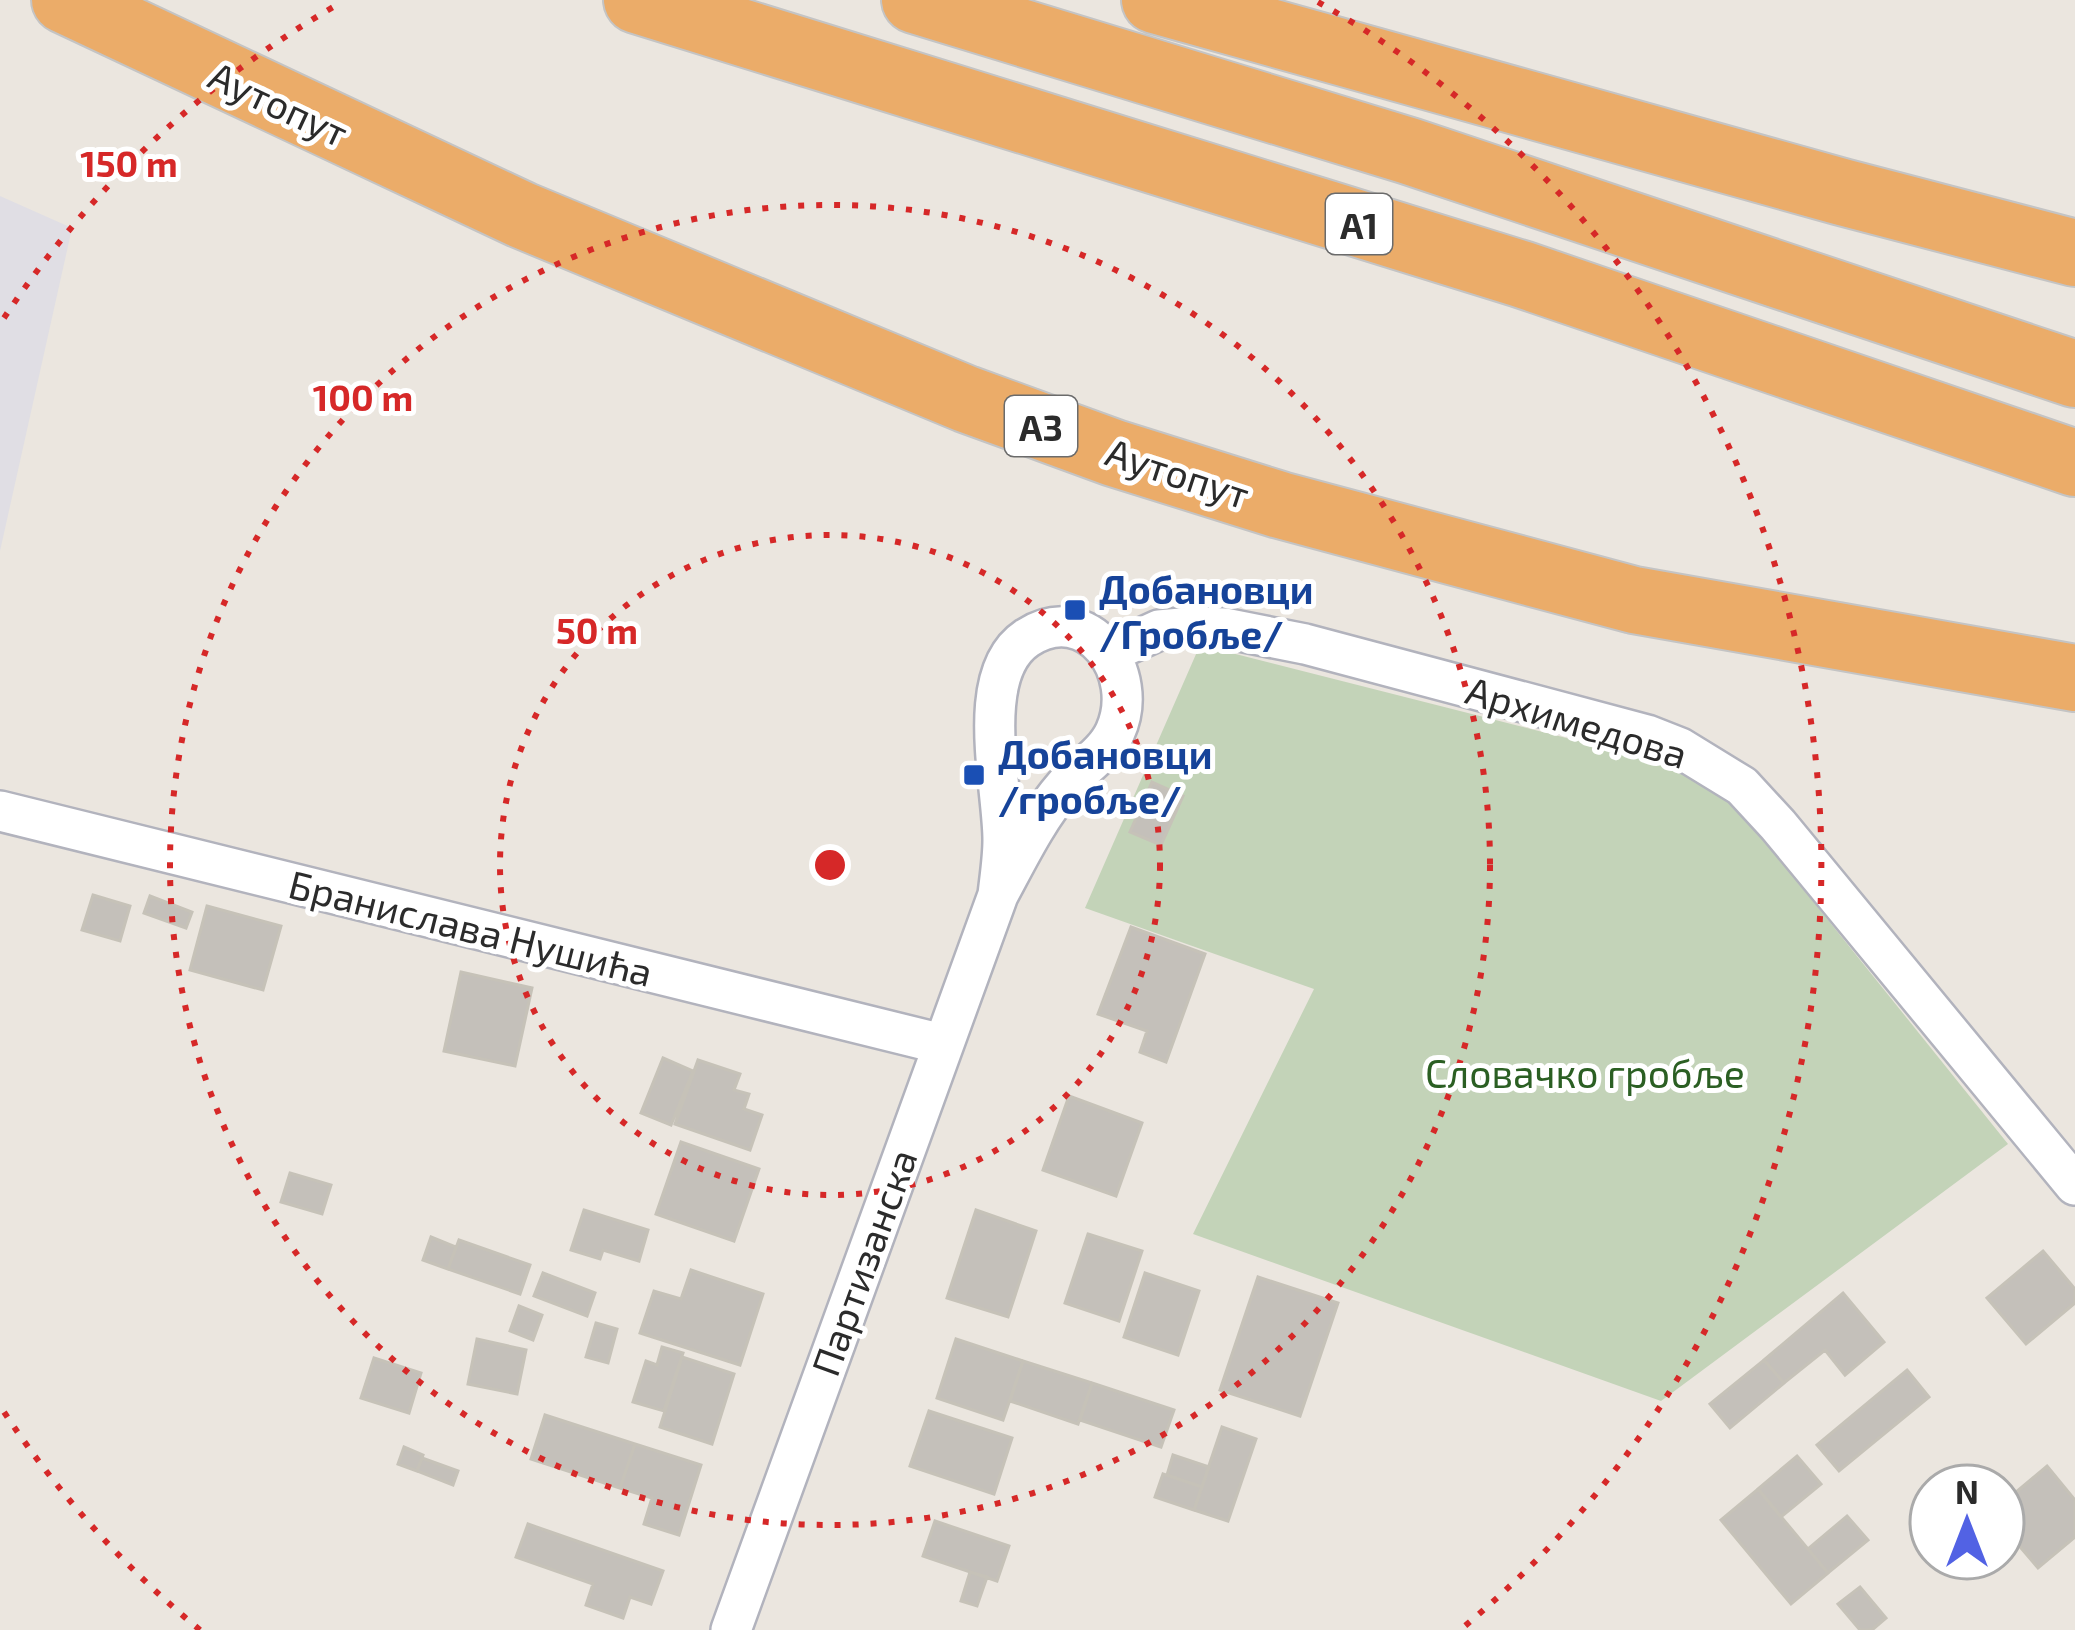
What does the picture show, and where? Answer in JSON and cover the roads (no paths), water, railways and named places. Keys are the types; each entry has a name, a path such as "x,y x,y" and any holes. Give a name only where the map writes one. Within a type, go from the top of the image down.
{"highway":[{"name":"Аутопут","path":"64,0 522,215 838,348 1114,453 1326,518 1634,600 2075,678"},
{"name":"A1","path":"637,0 1521,274 2075,463"},
{"name":"A1","path":"915,0 1409,151 2075,374"},
{"path":"1155,0 2075,254"}],"street":[{"name":"Архимедова","path":"1112,652 1159,630 1224,628 1305,644 1647,735 1712,765 1742,786 1778,825 2075,1185"},
{"path":"1073,629 1112,652 1120,674 1115,732 1066,784 1035,826 998,896 1004,842 994,722 998,688 1019,644 1037,632 1073,629"},
{"name":"Бранислава Нушића","path":"0,812 942,1044"},
{"name":"Партизанска","path":"730,1630 998,896"}],"place":[{"name":"Добановци /Гробље/","path":"1075,610"},
{"name":"Добановци /гробље/","path":"974,775"}],"park label":[{"name":"Словачко гробље","path":"1585,1072"}]}
